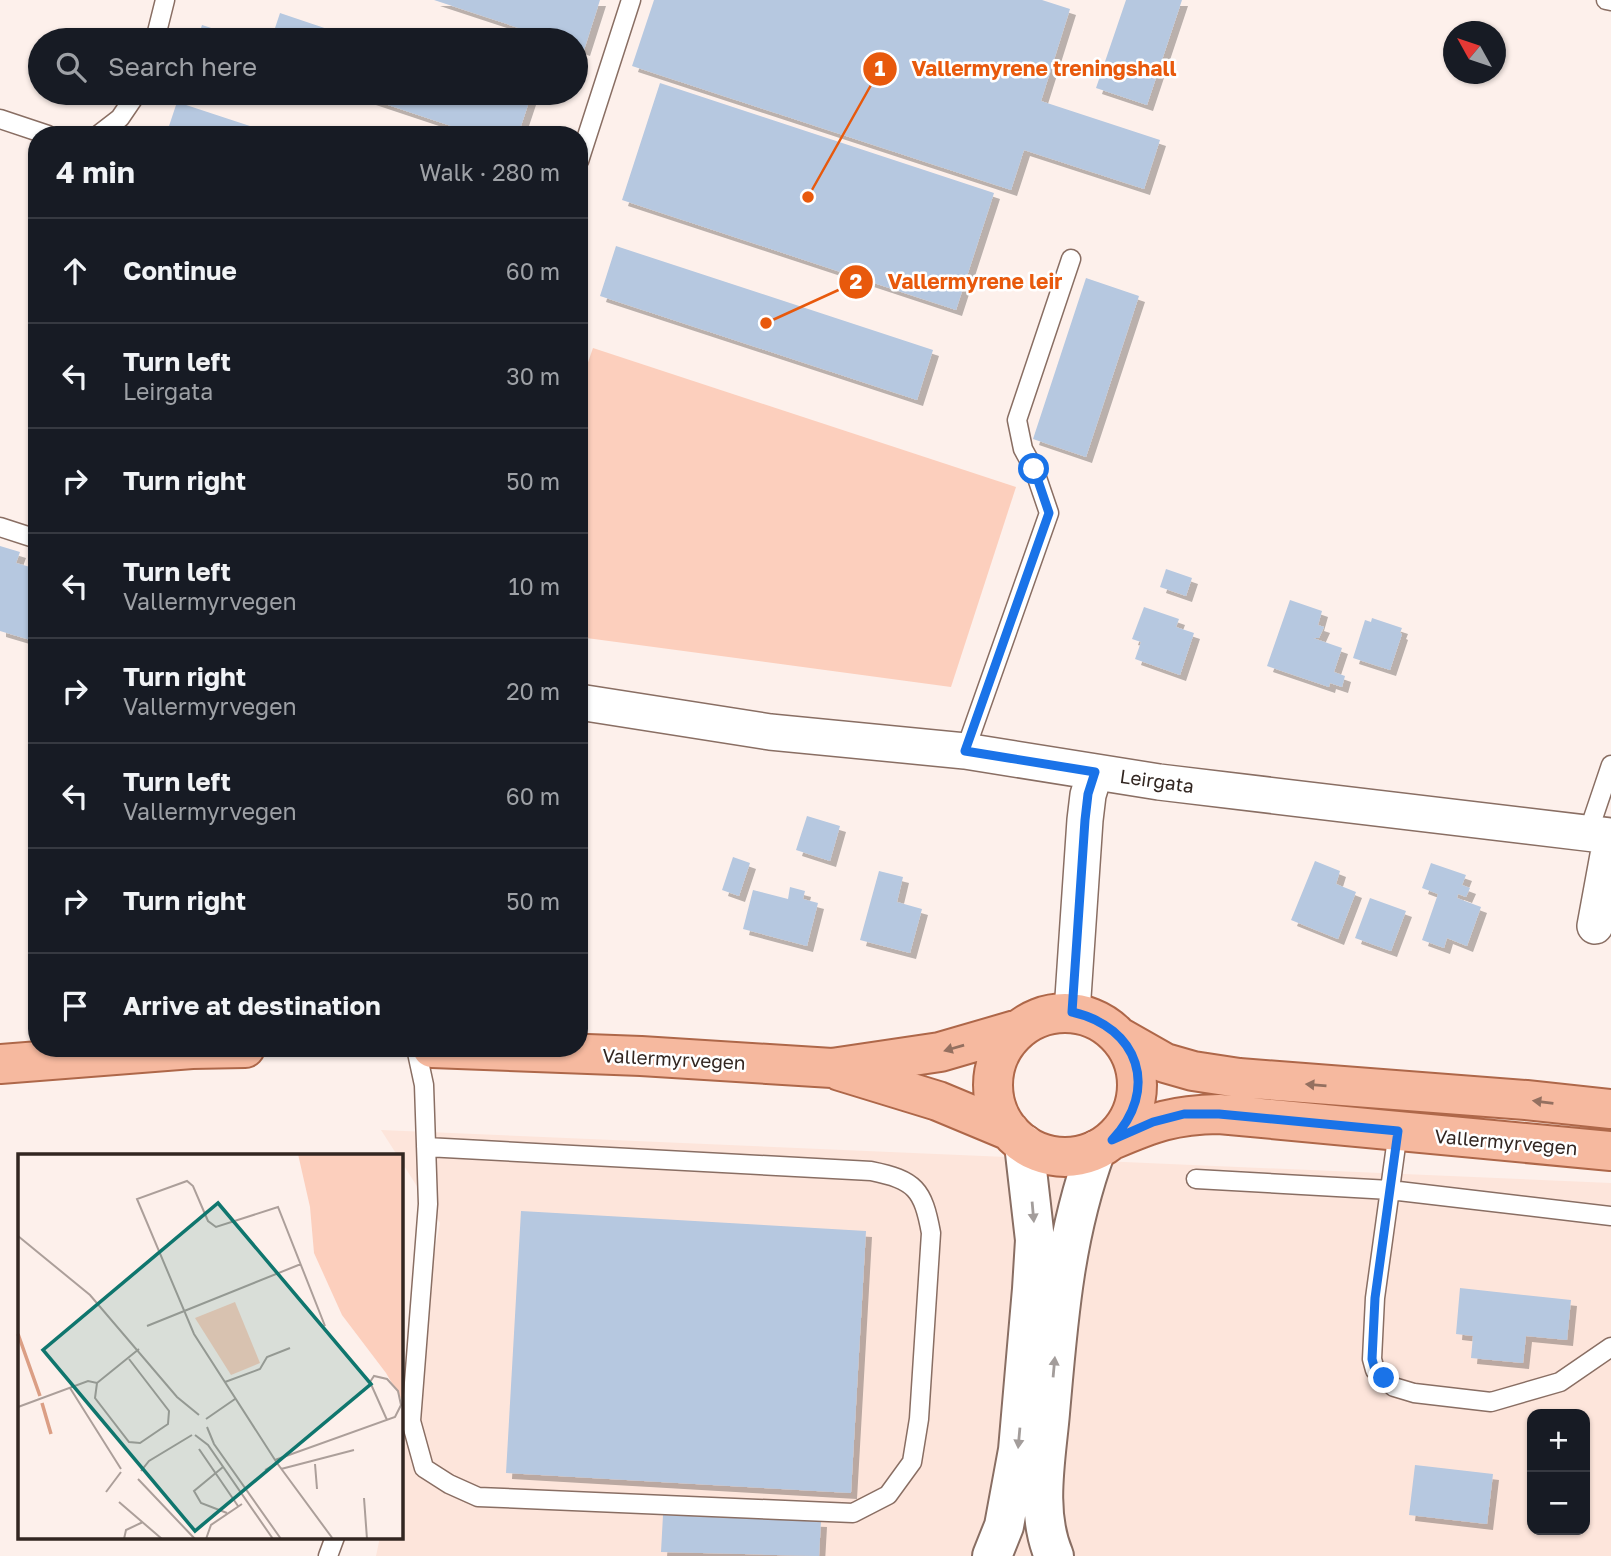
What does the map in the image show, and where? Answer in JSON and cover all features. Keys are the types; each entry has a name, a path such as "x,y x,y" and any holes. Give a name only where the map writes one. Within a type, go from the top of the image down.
{"main road":[{"name":"Vallermyrvegen","path":"1017,1138 1000,1115 994,1097 993,1078 997,1060 1006,1043 1019,1029 1035,1019 1053,1013 1072,1012 1091,1016 1107,1025 1121,1038 1165,1063 1193,1072 1611,1109"},
{"name":"Vallermyrvegen","path":"588,1054 832,1068 940,1052 1019,1029"},
{"name":"Vallermyrvegen","path":"1104,1145 1125,1126 1134,1109 1138,1091 1137,1072 1131,1054 1121,1038"},
{"path":"0,1064 90,1057"},
{"name":"Vallermyrvegen","path":"832,1068 939,1101 1017,1138 1041,1153 1059,1157 1078,1156 1153,1122 1184,1114 1219,1114 1611,1152"},
{"path":"992,1556 1004,1526 1015,1474 1035,1240 1017,1138"},
{"path":"1054,1556 1044,1523 1044,1488 1061,1291 1070,1235 1083,1186 1104,1145"}],"street":[{"name":"Leirgata","path":"588,703 770,732 965,751 1173,784 1603,836"},
{"path":"1072,1012 1085,820 1088,794 1095,772"},
{"path":"1595,926 1603,836"}],"lane":[{"path":"158,28 165,0"},
{"path":"588,133 631,0"},
{"path":"110,126 120,118 129,105"},
{"path":"0,119 28,128"},
{"path":"965,751 1049,513 1034,469 1023,449 1017,421 1071,259"},
{"path":"0,527 28,535"},
{"path":"1603,836 1611,765"},
{"path":"418,1057 424,1085 426,1147 428,1204 406,1426 424,1468 449,1484 478,1497 853,1513 888,1494 912,1462 919,1419 931,1233 926,1204 915,1188 898,1176 871,1171 426,1147"},
{"path":"1398,1131 1375,1298 1372,1359 1375,1370 1394,1387 1414,1393 1491,1402 1560,1382 1611,1347"},
{"path":"1196,1179 1390,1190 1611,1216"},
{"path":"328,1556 335,1538"}],"shaded area":[{"path":"593,348 1016,487 951,687 588,638 588,362"},
{"path":"381,1130 1611,1183 1611,1556 376,1556 380,1538 402,1538 402,1423 440,1223 402,1163 402,1154 396,1154"}],"building":[{"path":"434,0 600,0 588,38 588,28 519,28"},
{"path":"654,0 1042,0 1070,9 1041,101 1160,140 1144,189 1024,150 1011,190 632,66"},
{"path":"1126,0 1182,0 1147,105 1096,88"},
{"path":"280,13 324,28 275,28"},
{"path":"660,83 994,193 956,310 622,200"},
{"path":"176,105 186,105 250,126 169,126"},
{"path":"388,105 528,105 521,126 451,126"},
{"path":"616,246 933,350 917,400 600,296"},
{"path":"1086,278 1139,296 1086,457 1033,439"},
{"path":"0,546 20,552 16,563 28,566 28,639 0,631"},
{"path":"1166,569 1192,578 1186,596 1160,587"},
{"path":"1290,600 1322,611 1318,625 1324,627 1319,638 1313,638 1342,648 1334,672 1345,676 1342,687 1330,683 1329,687 1267,666"},
{"path":"1144,607 1179,619 1176,627 1194,633 1180,675 1135,659 1141,642 1132,639"},
{"path":"1372,618 1402,628 1390,670 1353,658 1365,620 1371,622"},
{"path":"807,816 840,826 830,861 796,850"},
{"path":"733,857 750,863 739,896 722,890"},
{"path":"1315,861 1340,871 1336,884 1356,892 1338,939 1291,920"},
{"path":"1431,863 1466,875 1462,885 1470,888 1466,897 1458,894 1457,898 1481,907 1467,946 1447,938 1444,948 1422,940 1438,894 1422,888"},
{"path":"879,871 903,877 897,902 922,909 910,953 860,940"},
{"path":"790,887 805,891 803,899 818,903 807,946 743,929 753,890 788,899"},
{"path":"1370,898 1406,911 1391,951 1355,938"},
{"path":"521,1211 866,1231 851,1493 506,1473"},
{"path":"1460,1288 1571,1300 1567,1340 1526,1336 1523,1363 1471,1358 1473,1336 1456,1334"},
{"path":"1415,1465 1493,1474 1487,1524 1409,1515"},
{"path":"663,1515 821,1521 819,1556 661,1552"}],"place":[{"name":"Vallermyrene treningshall","path":"808,197"},
{"name":"Vallermyrene leir","path":"766,323"}],"route":[{"path":"1034,469 1049,513 965,751 1095,772 1088,794 1085,820 1072,1012 1091,1016 1107,1025 1121,1038 1131,1054 1137,1072 1138,1091 1134,1109 1125,1126 1112,1140 1153,1122 1184,1114 1219,1114 1398,1131 1375,1298 1372,1359 1375,1370 1384,1378"}]}
